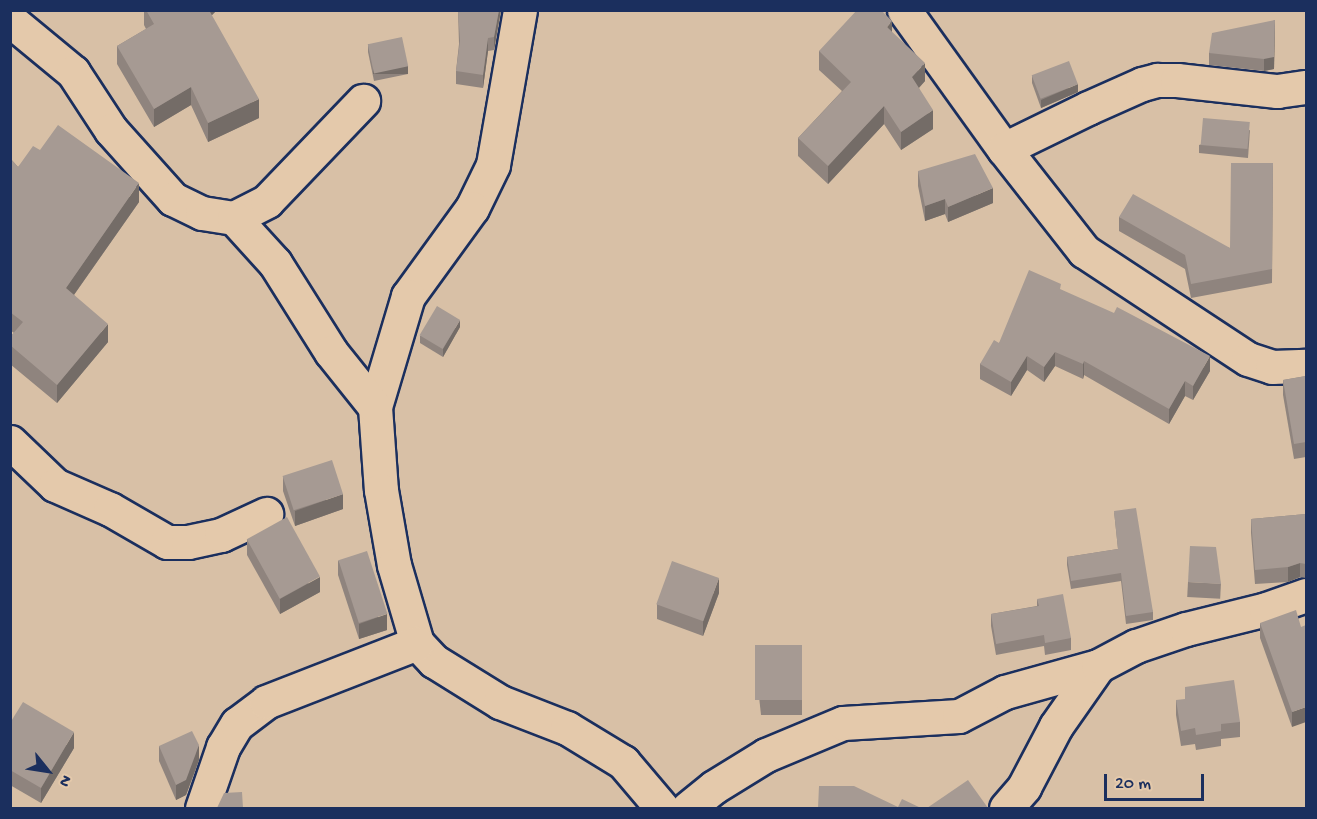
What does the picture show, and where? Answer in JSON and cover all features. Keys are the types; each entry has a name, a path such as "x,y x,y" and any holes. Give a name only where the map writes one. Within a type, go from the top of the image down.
{"street":[{"path":"520,10 493,165 472,208 408,296 375,407 381,490 394,565 417,642 434,661 500,702 567,728 623,762 662,808"},
{"path":"904,10 1004,149 1084,251 1248,359 1272,367 1306,366"},
{"path":"10,20 73,72 111,130 173,199 202,213 234,218 267,201 363,100"},
{"path":"1004,149 1142,84 1177,80 1276,91 1306,87"},
{"path":"234,218 275,263 332,352 375,407"},
{"path":"10,442 55,485 110,509 167,542 188,542 221,535 266,514"},
{"path":"688,808 714,787 766,755 843,723 959,716 1005,692 1098,666 1136,646 1306,595"},
{"path":"202,808 223,747 237,724 266,702 417,642"},
{"path":"1006,808 1024,787 1056,726 1098,666"}],"building":[{"path":"146,10 209,10 259,99 208,123 191,87 154,109 117,46 154,24"},
{"path":"458,10 499,10 494,37 488,38 483,75 456,71 460,41"},
{"path":"857,10 881,10 892,21 887,27 925,63 912,77 933,110 901,132 884,106 828,166 798,138 851,82 819,51"},
{"path":"1275,20 1274,57 1264,59 1209,53 1212,33"},
{"path":"402,37 408,66 374,74 368,44"},
{"path":"1069,61 1078,84 1041,99 1032,75"},
{"path":"1203,118 1250,122 1247,149 1201,145"},
{"path":"58,125 139,183 66,288 108,324 57,385 10,345 10,337 23,322 10,312 10,158 18,167 33,146 40,150"},
{"path":"975,154 993,188 948,207 945,199 925,206 918,171"},
{"path":"1231,163 1273,163 1272,269 1191,284 1185,255 1119,217 1133,194 1230,248"},
{"path":"1029,270 1061,284 1060,289 1114,313 1117,307 1210,356 1193,386 1185,381 1169,409 1084,361 1083,364 1055,352 1044,367 1027,356 1011,382 980,364 994,340 999,343"},
{"path":"437,306 460,320 443,349 419,335"},
{"path":"1306,376 1306,442 1294,444 1283,380"},
{"path":"332,460 343,494 294,510 283,476"},
{"path":"1136,508 1153,612 1126,616 1121,573 1071,581 1067,557 1118,549 1114,511"},
{"path":"1306,514 1306,564 1255,570 1251,519"},
{"path":"287,517 320,576 280,599 247,539"},
{"path":"1190,546 1216,547 1221,584 1188,582"},
{"path":"367,551 387,614 359,623 338,560"},
{"path":"672,561 719,578 703,621 656,604"},
{"path":"1063,594 1071,638 1045,643 1044,635 996,644 991,614 1039,606 1037,599"},
{"path":"1296,610 1301,627 1306,625 1306,707 1292,712 1260,623"},
{"path":"755,645 802,645 802,700 755,700"},
{"path":"1234,680 1240,722 1221,724 1221,731 1196,735 1195,728 1181,731 1176,700 1185,699 1185,687"},
{"path":"23,702 74,732 41,788 10,770 10,723"},
{"path":"192,731 199,745 186,780 176,785 159,746"},
{"path":"968,780 988,808 927,808"},
{"path":"819,786 854,786 898,807 902,799 921,808 818,808"},
{"path":"242,792 243,808 217,808 224,793"}]}
